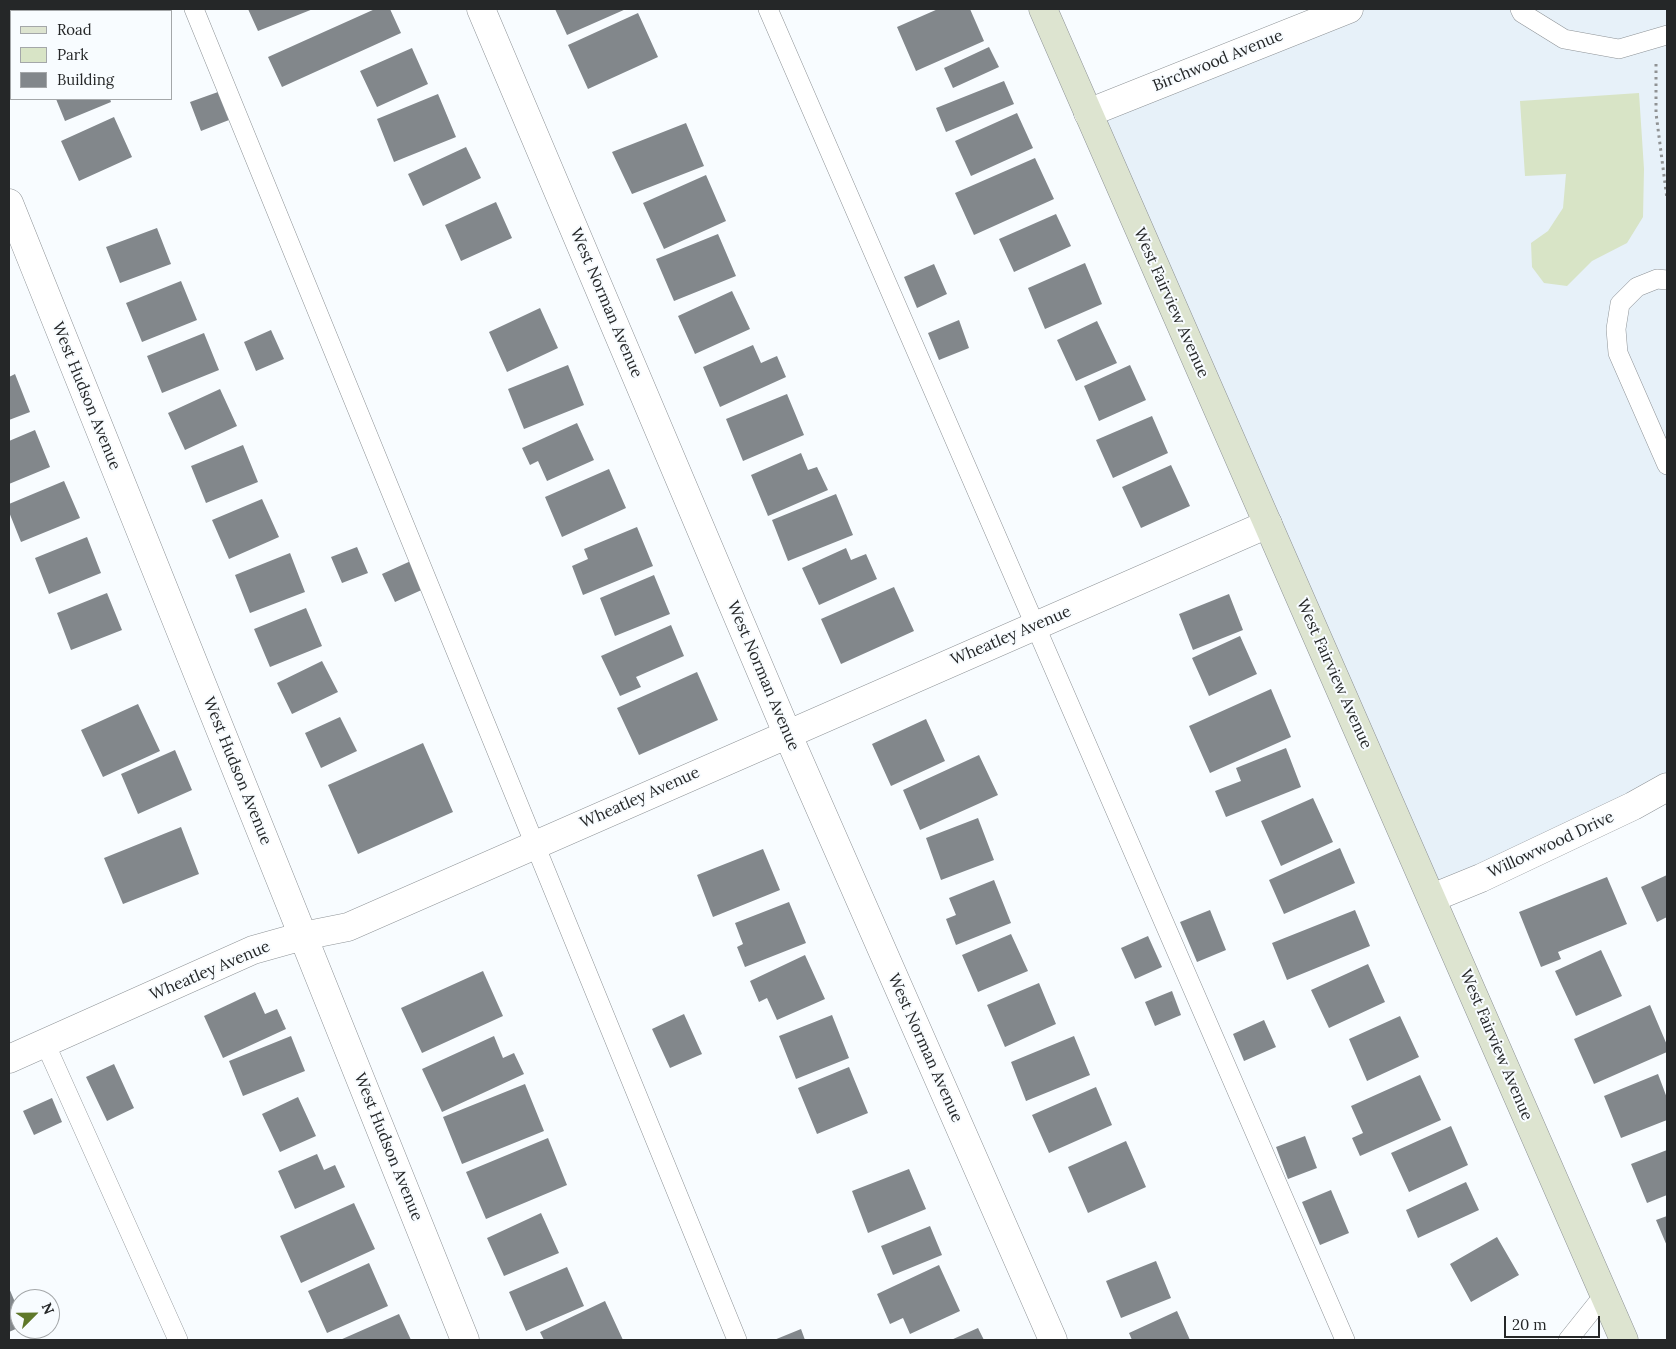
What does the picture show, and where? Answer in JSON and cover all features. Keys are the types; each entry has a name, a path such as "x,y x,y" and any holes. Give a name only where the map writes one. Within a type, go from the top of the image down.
{"street":[{"name":"West Norman Avenue","path":"482,9 787,733 1053,1340"},
{"name":"West Fairview Avenue","path":"1042,9 1624,1340"},
{"name":"Birchwood Avenue","path":"1088,113 1349,9"},
{"name":"West Hudson Avenue","path":"9,203 465,1340"},
{"name":"Wheatley Avenue","path":"9,1059 253,950 303,936 348,927 787,733 1268,524"},
{"name":"Willowwood Drive","path":"1432,898 1481,878 1633,806 1667,787"}],"lane":[{"path":"194,9 737,1340"},
{"path":"768,9 1037,625 1345,1340"},
{"path":"1520,9 1522,13 1564,39 1619,49 1661,37"},
{"path":"1667,280 1657,279 1637,287 1620,304 1616,329 1618,353 1667,465"},
{"path":"45,1043 178,1340"},
{"path":"1568,1340 1604,1295"}],"path":[{"path":"1661,37 1656,113 1667,198"}],"shaded area":[{"path":"1349,9 1667,9 1667,787 1432,898 1088,113"}],"green space":[{"path":"1639,93 1644,169 1643,217 1627,243 1592,261 1567,286 1544,283 1532,267 1531,243 1548,231 1563,208 1566,174 1525,176 1520,101"}],"building":[{"path":"248,9 313,9 258,31"},
{"path":"375,9 390,9 401,33 282,87 268,57"},
{"path":"555,9 626,9 567,35"},
{"path":"938,9 970,9 984,41 916,71 897,27"},
{"path":"638,13 658,57 588,89 568,45"},
{"path":"989,47 999,67 953,88 944,68"},
{"path":"412,48 428,84 377,107 360,71"},
{"path":"1004,81 1014,104 946,132 936,108"},
{"path":"218,92 229,120 201,131 190,102"},
{"path":"438,94 456,137 394,162 377,119"},
{"path":"56,100 110,100 111,102 65,121"},
{"path":"1017,113 1033,148 971,176 955,141"},
{"path":"114,117 132,157 79,181 61,141"},
{"path":"686,123 704,166 632,194 612,152"},
{"path":"466,147 481,178 423,206 408,174"},
{"path":"1035,158 1054,199 974,235 955,193"},
{"path":"706,175 726,221 664,249 643,203"},
{"path":"496,202 512,238 461,261 445,225"},
{"path":"1056,214 1071,246 1014,272 999,239"},
{"path":"157,228 171,264 120,283 106,247"},
{"path":"718,234 736,276 674,301 656,259"},
{"path":"1085,263 1102,304 1045,329 1028,288"},
{"path":"934,264 947,294 917,308 904,277"},
{"path":"181,281 197,320 142,342 126,303"},
{"path":"732,291 750,329 695,354 678,316"},
{"path":"540,308 558,348 507,372 489,332"},
{"path":"959,320 969,348 939,360 928,333"},
{"path":"1097,321 1117,363 1076,381 1057,340"},
{"path":"271,330 284,359 256,371 244,342"},
{"path":"204,333 219,370 162,393 147,356"},
{"path":"753,345 761,363 777,356 786,377 720,407 703,367"},
{"path":"568,365 584,405 524,429 508,389"},
{"path":"1130,365 1146,400 1099,421 1084,386"},
{"path":"15,374 30,412 9,420 9,377"},
{"path":"220,389 237,426 185,450 168,413"},
{"path":"787,394 804,435 743,461 726,419"},
{"path":"1152,416 1168,453 1113,478 1096,440"},
{"path":"577,423 594,460 547,481 538,461 530,465 522,448"},
{"path":"35,430 50,467 9,484 9,441"},
{"path":"243,445 258,482 206,503 191,466"},
{"path":"801,453 808,470 817,467 828,490 768,516 751,475"},
{"path":"1171,465 1190,506 1141,528 1122,487"},
{"path":"609,469 626,508 562,537 545,497"},
{"path":"64,481 80,518 21,542 9,512 9,504"},
{"path":"836,494 853,535 788,561 772,520"},
{"path":"262,499 279,537 229,559 212,520"},
{"path":"637,527 653,566 583,595 572,566 588,559 584,549"},
{"path":"87,537 101,573 49,594 35,558"},
{"path":"357,547 368,573 342,583 331,557"},
{"path":"846,548 851,560 866,554 877,579 819,605 802,568"},
{"path":"290,553 305,592 250,613 235,575"},
{"path":"413,560 426,588 395,602 382,574"},
{"path":"654,575 670,614 615,636 600,598"},
{"path":"894,587 914,631 841,664 821,619"},
{"path":"107,593 122,630 71,650 57,613"},
{"path":"1229,594 1243,630 1193,650 1179,614"},
{"path":"306,608 322,646 270,667 254,629"},
{"path":"671,625 684,656 636,677 641,687 620,696 601,656"},
{"path":"1240,636 1257,674 1209,696 1192,658"},
{"path":"322,661 338,692 292,714 277,683"},
{"path":"697,672 718,720 639,755 617,708"},
{"path":"1271,689 1291,737 1210,773 1189,726"},
{"path":"138,704 160,751 103,777 81,730"},
{"path":"340,717 357,751 321,768 305,733"},
{"path":"926,719 945,761 891,786 872,744"},
{"path":"423,743 453,812 358,854 328,785"},
{"path":"1286,748 1301,787 1226,817 1215,791 1241,781 1236,768"},
{"path":"175,750 192,790 138,814 121,774"},
{"path":"979,755 998,795 920,830 903,790"},
{"path":"1313,798 1333,842 1281,866 1261,821"},
{"path":"978,818 994,860 941,880 926,838"},
{"path":"181,827 199,874 123,904 104,858"},
{"path":"1340,848 1355,883 1284,914 1269,880"},
{"path":"763,849 780,890 713,917 697,875"},
{"path":"1667,875 1667,917 1657,922 1641,887"},
{"path":"1607,877 1627,924 1558,952 1561,959 1541,967 1519,912"},
{"path":"994,880 1011,923 956,945 946,919 956,915 949,898"},
{"path":"789,902 806,943 745,967 737,947 743,944 735,923"},
{"path":"1210,910 1226,950 1197,962 1180,922"},
{"path":"1355,910 1370,946 1287,980 1272,943"},
{"path":"1011,934 1028,971 978,992 962,955"},
{"path":"1148,936 1162,967 1135,979 1121,948"},
{"path":"1601,950 1622,996 1576,1016 1555,971"},
{"path":"805,955 825,999 777,1020 767,998 759,1002 750,981"},
{"path":"1368,964 1385,1002 1329,1028 1311,990"},
{"path":"483,971 503,1016 422,1053 401,1008"},
{"path":"1039,983 1056,1024 1005,1047 987,1005"},
{"path":"1172,991 1181,1015 1155,1026 1145,1002"},
{"path":"255,992 265,1014 277,1009 286,1029 223,1058 204,1016"},
{"path":"1650,1005 1667,1045 1667,1052 1594,1084 1574,1039"},
{"path":"684,1014 702,1054 670,1068 652,1029"},
{"path":"832,1015 849,1058 796,1079 779,1036"},
{"path":"1400,1016 1419,1057 1367,1081 1349,1039"},
{"path":"1264,1020 1276,1047 1244,1061 1233,1034"},
{"path":"291,1036 305,1071 243,1096 229,1061"},
{"path":"494,1036 503,1058 514,1053 524,1074 442,1112 422,1069"},
{"path":"1074,1036 1090,1075 1026,1101 1011,1062"},
{"path":"114,1064 134,1108 107,1121 86,1077"},
{"path":"849,1067 868,1113 817,1134 798,1088"},
{"path":"1658,1074 1667,1098 1667,1120 1621,1138 1604,1096"},
{"path":"1420,1075 1441,1120 1360,1156 1352,1138 1363,1133 1351,1106"},
{"path":"525,1084 544,1131 462,1164 443,1117"},
{"path":"1096,1087 1112,1125 1049,1153 1032,1115"},
{"path":"298,1097 316,1136 280,1152 262,1114"},
{"path":"52,1098 62,1122 34,1135 23,1111"},
{"path":"1451,1126 1468,1165 1409,1192 1391,1153"},
{"path":"1305,1136 1317,1168 1288,1179 1276,1147"},
{"path":"548,1138 567,1185 486,1219 466,1172"},
{"path":"1126,1141 1146,1187 1088,1213 1068,1167"},
{"path":"1667,1150 1667,1195 1647,1203 1631,1164"},
{"path":"317,1154 324,1170 335,1165 345,1187 295,1209 278,1171"},
{"path":"909,1169 926,1209 868,1233 852,1191"},
{"path":"1466,1182 1479,1210 1418,1238 1406,1210"},
{"path":"1331,1190 1349,1233 1320,1245 1302,1202"},
{"path":"354,1203 375,1249 301,1283 280,1236"},
{"path":"541,1213 559,1253 504,1276 487,1238"},
{"path":"1667,1216 1667,1246 1656,1220"},
{"path":"930,1226 942,1255 893,1275 881,1246"},
{"path":"1497,1237 1519,1275 1471,1302 1450,1264"},
{"path":"1156,1261 1171,1298 1121,1318 1106,1281"},
{"path":"369,1263 388,1306 327,1333 308,1291"},
{"path":"939,1265 960,1311 910,1334 903,1318 890,1324 877,1294"},
{"path":"567,1267 584,1306 526,1331 509,1292"},
{"path":"9,1288 10,1332 9,1332"},
{"path":"605,1301 623,1340 544,1340 540,1332"},
{"path":"1177,1311 1190,1340 1132,1340 1129,1333"},
{"path":"399,1314 411,1340 340,1340"},
{"path":"978,1328 984,1340 951,1340"},
{"path":"801,1329 805,1340 774,1340"}]}
